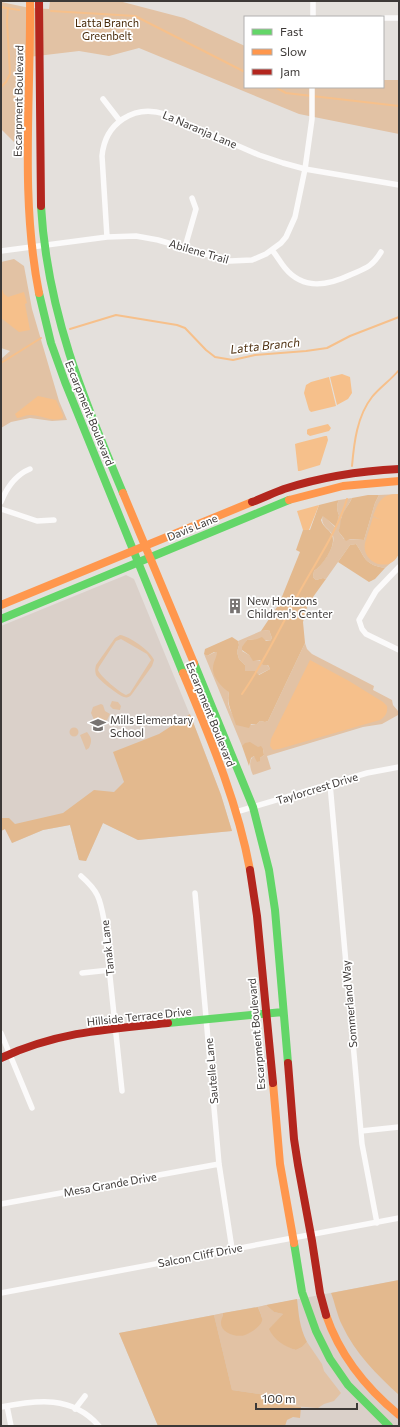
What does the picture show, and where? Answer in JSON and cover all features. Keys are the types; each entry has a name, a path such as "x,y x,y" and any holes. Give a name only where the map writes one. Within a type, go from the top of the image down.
{"main road":[{"name":"Escarpment Boulevard","path":"30,1 28,181 32,247 46,322 56,359 74,405 220,762 244,841 257,916 280,1164 302,1292 313,1324 330,1359 348,1385 388,1426"},
{"name":"Escarpment Boulevard","path":"39,1 40,184 42,214 52,290 64,339 85,401 253,807 269,870 276,925 294,1140 324,1310 348,1362 375,1394 399,1415"},
{"path":"74,405 85,401"},
{"name":"Davis Lane","path":"1,605 284,490 334,476 399,469"},
{"name":"Davis Lane","path":"1,619 138,561 287,501 343,486 399,481"},
{"name":"Hillside Terrace Drive","path":"1,1058 40,1042 71,1035 116,1028 283,1012"}],"street":[{"path":"313,1 313,16"},
{"path":"384,18 399,18"},
{"name":"Abilene Trail","path":"1,251 107,237 145,237 236,261 252,260 272,250 286,237 293,224 305,169 312,119 312,88"},
{"path":"103,99 120,121"},
{"name":"La Naranja Lane","path":"107,237 103,151 106,139 120,121 135,113 147,110 158,112 267,158 305,169 399,185"},
{"path":"184,247 196,209 192,198"},
{"path":"272,250 285,268 294,277 308,283 322,284 336,282 370,266 382,252"},
{"path":"1,502 7,488 14,480 19,475 30,469"},
{"path":"1,509 37,521 54,520"},
{"path":"399,567 376,590 359,620 360,626 366,634 399,650"},
{"name":"Taylorcrest Drive","path":"236,812 367,773 399,767"},
{"name":"Sommerland Way","path":"330,784 361,1131 364,1156 377,1223"},
{"name":"Tanak Lane","path":"82,876 96,890 101,903 105,925 122,1091"},
{"name":"Sautelle Lane","path":"195,893 219,1164 232,1249"},
{"path":"82,973 110,970"},
{"path":"1,1033 32,1108"},
{"path":"361,1131 399,1127"},
{"name":"Mesa Grande Drive","path":"1,1204 219,1164"},
{"name":"Salcon Cliff Drive","path":"1,1293 399,1218"},
{"path":"75,1409 85,1396"},
{"path":"11,1426 4,1407 46,1401 64,1404 75,1409 92,1419 99,1426"}],"shaded area":[{"path":"1,287 4,294 8,297 24,292 27,303 25,304 30,330 19,332 1,318"},
{"path":"342,374 350,377 352,393 348,399 337,405 330,377"},
{"path":"329,377 336,406 311,412 304,393 306,385"},
{"path":"38,396 56,400 63,418 55,420 29,415 17,418 15,414"},
{"path":"328,424 331,428 329,431 310,436 307,434 308,429"},
{"path":"327,436 328,440 320,465 298,471 295,444"},
{"path":"399,494 399,553 390,563 384,565 378,564 372,561 365,550 365,543 373,517 381,520 373,516 379,502 384,497"},
{"path":"368,495 379,495 375,503 364,540 350,539 346,541 338,531 343,513 352,498"},
{"path":"339,500 337,508 339,515 336,527 323,516 321,520 332,535 333,540 331,550 325,560 314,571 313,577 316,580 323,578 326,579 308,604 303,622 305,643 268,721 260,721 257,724 251,724 249,728 236,725 228,701 229,692 223,688 214,675 213,666 217,652 207,656 204,654 205,649 232,637 238,641 239,645 237,652 239,659 245,665 245,671 255,671 259,675 270,669 268,665 263,665 260,660 253,661 249,655 242,650 242,647 247,640 262,637 266,641 270,641 272,638 269,630 261,631 279,604 300,552 296,550 303,530 310,530 319,505"},
{"path":"319,505 309,530 303,530 297,511"},
{"path":"356,544 368,561 375,566 385,568 375,579 369,582 338,562 350,545"},
{"name":"Mills Elementary School","path":"126,575 134,579 199,737 221,795 232,831 138,840 103,823 86,861 79,860 70,825 43,830 12,843 5,829 1,831 1,626"},
{"path":"310,660 349,681 383,702 387,706 387,713 380,720 273,750 270,746 271,739"},
{"path":"190,714 221,795 232,831 138,840 103,823 86,861 79,860 70,825 43,830 12,843 5,829 1,831 1,818 9,818 15,824 63,813 94,790 114,792 124,782 113,752 159,734"},
{"path":"250,742 258,747 261,746 264,755 260,758 260,761 257,762 254,756 251,758 249,766 242,746 245,743"},
{"path":"399,1280 399,1426 158,1426 119,1333"},
{"path":"399,1280 399,1395 383,1380 353,1345 340,1321 331,1293"},
{"path":"297,1299 301,1326 307,1342 296,1350 280,1342 271,1333 269,1329 283,1314 274,1312 266,1305"},
{"path":"258,1307 262,1321 252,1331 245,1335 238,1336 230,1334 221,1326 223,1313"},
{"path":"214,1315 232,1390 280,1397 293,1406 301,1407 300,1418 293,1417 287,1420 285,1426 158,1426 119,1333"}],"green space":[{"name":"Latta Branch Greenbelt","path":"50,1 119,1 184,18 244,46 244,88 384,88 384,80 399,80 399,134 299,114 139,48 109,56 79,51 20,58 14,142 1,129 1,2 30,8 49,9"},
{"path":"14,259 24,266 32,309 59,401 67,420 52,421 30,418 11,422 1,428 1,359 10,351 1,348 1,262"},
{"path":"399,494 399,553 396,558 385,568 377,566 366,559 356,544 350,545 326,579 323,578 316,580 313,577 314,571 321,565 328,555 333,540 332,533 322,522 323,515 335,527 339,515 337,504 339,500 352,498 341,518 341,527 338,531 344,539 364,540 375,503 379,495"},
{"path":"269,630 272,638 270,641 257,639 247,640 242,651 249,655 253,660 265,663 270,669 258,675 250,671 245,671 245,665 239,659 237,652 239,645 238,641 261,631"},
{"path":"120,635 134,641 149,652 154,660 152,666 132,694 127,697 121,696 96,675 96,665 115,638","holes":["121,639 147,654 151,660 130,693 126,695 110,684 98,670 116,641"]},
{"path":"305,643 307,649 312,654 374,686 373,690 392,700 393,705 398,711 398,715 382,724 363,727 267,756 271,769 253,775 250,762 254,756 260,758 264,755 263,749 242,746 204,654 207,656 217,651 217,656 229,692 229,707 236,719 242,726 244,726 257,724 260,721 268,721"},
{"path":"112,701 118,702 121,706 120,710 113,709 110,706"},
{"path":"101,704 103,705 105,711 110,714 107,720 96,724 91,713 93,707"},
{"path":"74,727 79,732 74,737 69,732"},
{"path":"87,732 91,738 91,741 89,748 86,750 80,735"},
{"path":"266,1305 274,1312 283,1314 270,1329 281,1342 287,1347 296,1350 307,1342 322,1364 324,1371 341,1393 334,1401 324,1404 318,1408 293,1406 280,1397 232,1390 214,1315 223,1313 222,1319 238,1335 242,1335 256,1328 262,1317 258,1307"}],"waterway":[{"path":"1,7 19,10"},
{"path":"1,87 6,82 10,74 7,21 8,8"},
{"path":"51,11 135,16 244,71"},
{"path":"277,88 286,93 399,106"},
{"name":"Latta Branch","path":"70,329 116,315 177,325 185,328 206,350 215,357 233,360 255,355 327,348 350,336 399,317"},
{"name":"Latta Branch","path":"1,363 41,338"},
{"path":"352,466 357,430 367,404 378,390 399,370"},
{"path":"242,694 265,656 326,546 338,523 347,499"}],"traffic: fast":[{"path":"41,206 45,245 59,318 81,388 123,493"},
{"path":"39,293 51,343 65,382 183,673"},
{"path":"1,619 289,500"},
{"path":"194,663 253,807 269,870 275,910 288,1063"},
{"path":"168,1023 283,1012"},
{"path":"294,1243 302,1292 316,1331 330,1359 348,1385 389,1426"}],"traffic: slow":[{"path":"30,1 28,184 33,257 39,293"},
{"path":"289,500 343,486 399,481"},
{"path":"123,493 194,663"},
{"path":"1,605 252,502"},
{"path":"183,673 222,770 238,819 250,870"},
{"path":"273,1083 280,1164 294,1243"},
{"path":"326,1315 339,1344 355,1370 376,1394 399,1415"}],"traffic: jam":[{"path":"39,1 41,206"},
{"path":"252,502 284,489 312,481 355,473 399,469"},
{"path":"250,870 257,916 273,1083"},
{"path":"1,1058 42,1042 62,1037 103,1030 168,1023"},
{"path":"288,1063 294,1139 320,1293 326,1315"}],"place":[{"name":"New Horizons Children's Center","path":"235,606"},
{"name":"Mills Elementary School","path":"98,725"}]}
